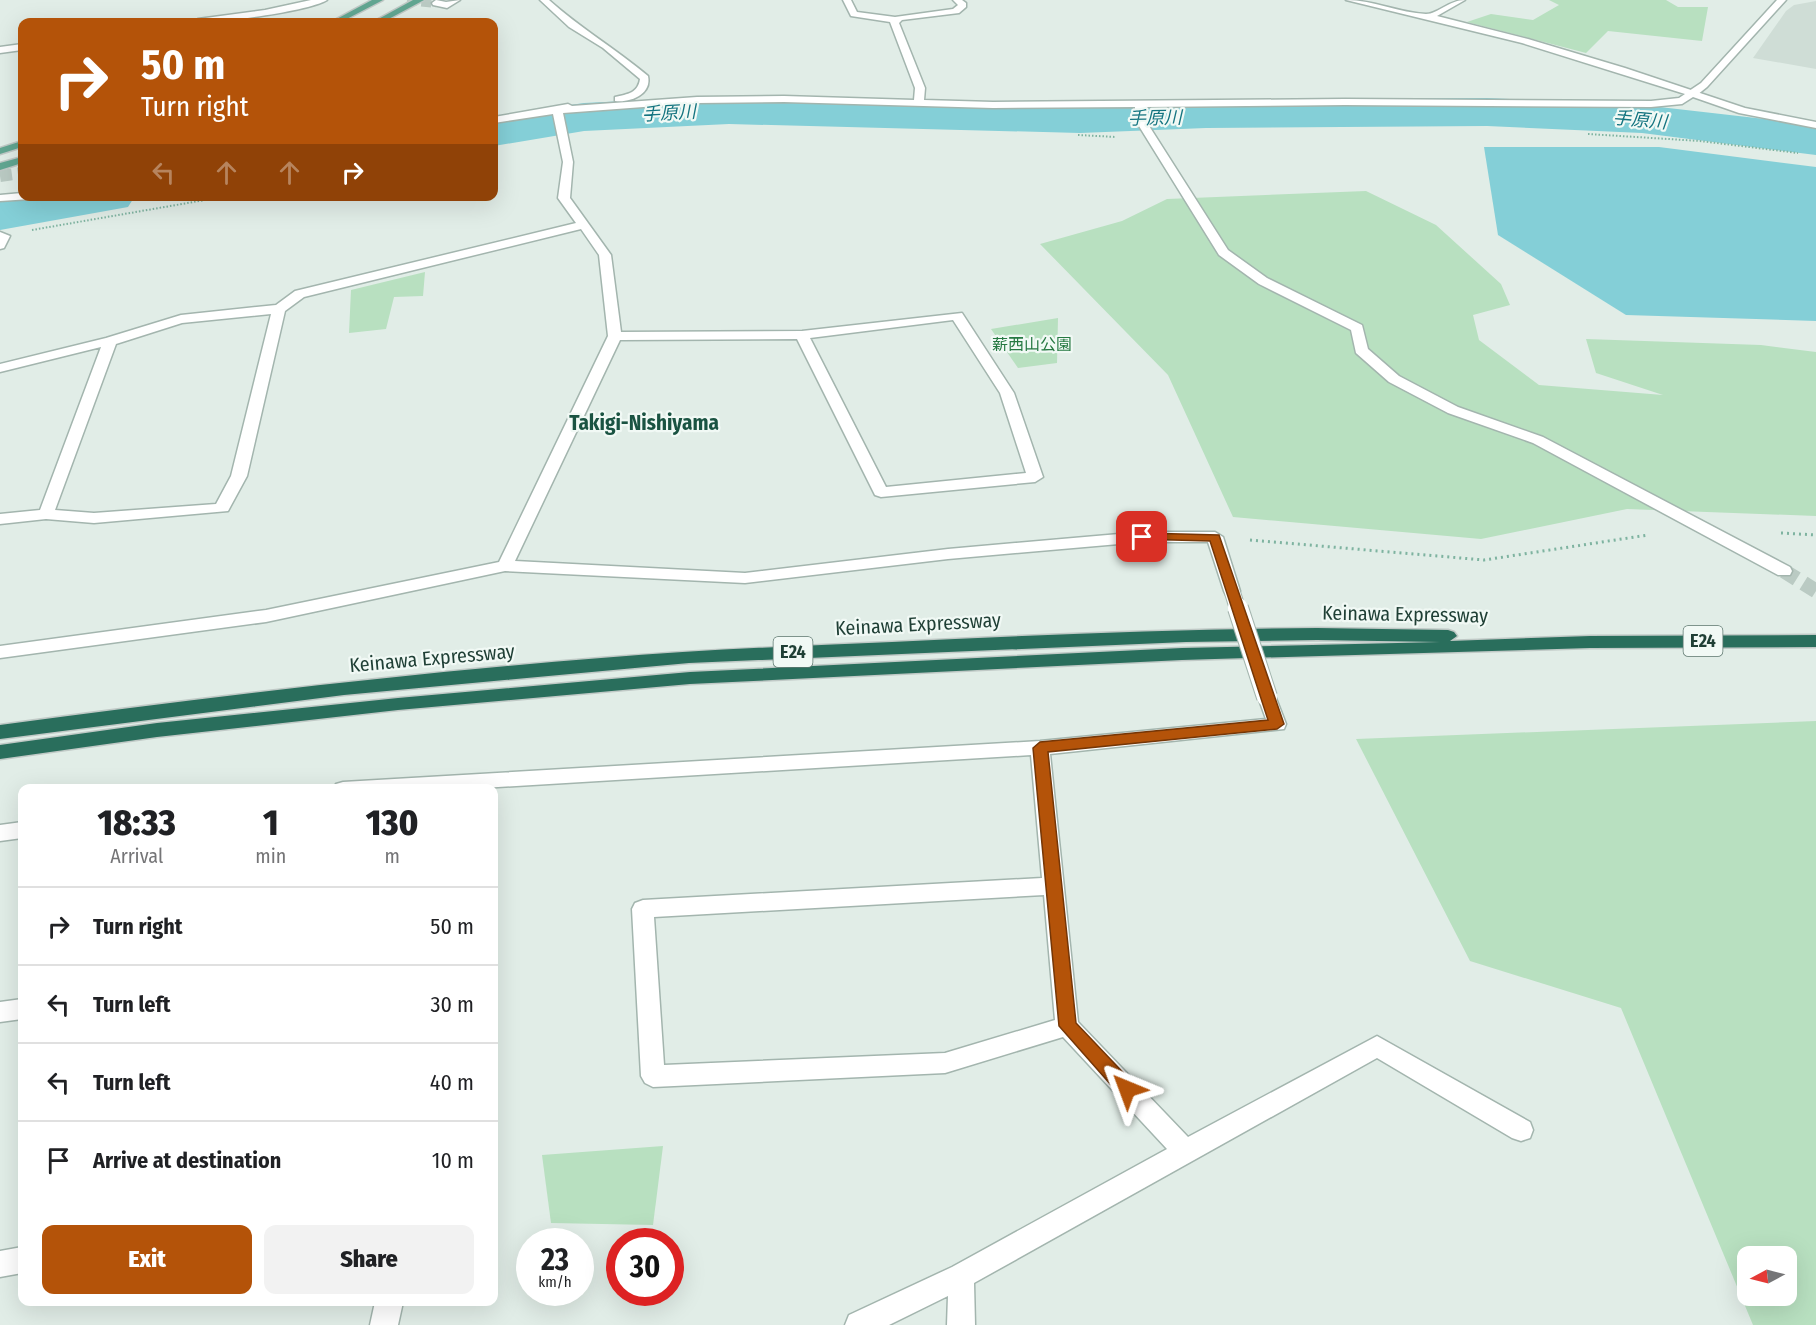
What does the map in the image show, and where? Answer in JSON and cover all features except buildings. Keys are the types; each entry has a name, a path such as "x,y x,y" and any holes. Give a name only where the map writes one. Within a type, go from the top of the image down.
{"highway":[{"name":"Keinawa Expressway","path":"0,732 163,709 400,682 690,657 1008,642 1362,633 1590,642"},
{"name":"Keinawa Expressway","path":"0,752 215,723 690,678 1001,661 1590,642 1816,641"}],"main road":[{"path":"343,18 379,0"},
{"path":"385,18 420,0"},
{"path":"0,151 18,145"},
{"path":"0,167 18,161"}],"street":[{"path":"228,18 265,13 323,0"},
{"path":"436,3 447,5 456,0"},
{"path":"544,0 572,25 606,46 645,78 645,86 639,94 558,113"},
{"path":"847,0 854,14 887,17 896,21 956,11 963,5 957,0"},
{"path":"1350,0 1535,44 1693,93 1743,111 1816,125"},
{"path":"1429,17 1461,0"},
{"path":"498,113 558,113 697,100 783,99 993,105 1345,102 1651,104 1682,101 1704,85 1782,0"},
{"path":"896,21 894,22 920,88 919,102"},
{"path":"0,50 18,47"},
{"path":"1140,105 1138,118 1222,252 1263,281 1357,328 1361,350 1394,379 1453,410 1538,440 1784,571"},
{"path":"504,566 615,336 605,255 564,198 568,162 558,113"},
{"path":"498,119 531,114"},
{"path":"0,198 18,197"},
{"path":"0,368 181,319 279,309 300,294 584,225"},
{"path":"0,519 46,514 94,518 222,508 239,476 279,309"},
{"path":"615,336 802,335 957,316 1007,393 1035,477 881,492 802,335"},
{"path":"46,514 110,340"},
{"path":"0,652 266,616 504,566 745,578 948,554 1142,537 1215,537 1277,724 1040,748 428,784"},
{"path":"1040,748 1067,1026 1186,1152"},
{"path":"0,833 18,831"},
{"path":"1054,886 643,909 652,1076 945,1063 1067,1026"},
{"path":"0,1012 18,1010"},
{"path":"859,1325 961,1276 1377,1047 1521,1130"},
{"path":"0,1264 18,1261"},
{"path":"961,1276 961,1325"},
{"path":"384,1325 388,1306"}],"path":[{"path":"1,239 63,224 204,201"},
{"path":"1215,537 1484,560 1701,527"},
{"path":"1770,532 1816,535"}],"shaded area":[{"path":"1816,1 1816,69 1753,58 1786,11 1794,5"}],"green space":[{"path":"1549,0 1666,0 1678,7 1708,7 1702,41 1608,31 1586,53 1467,22 1491,14 1533,20 1559,5"},
{"path":"1366,191 1436,225 1501,284 1510,305 1473,315 1479,340 1539,385 1663,395 1596,373 1586,339 1761,345 1816,352 1816,516 1627,509 1481,539 1233,517 1168,375 1040,244 1122,221 1167,199"},
{"path":"425,272 423,296 394,297 386,329 349,333 351,290"},
{"name":"薪西山公園","path":"1058,318 1057,363 1018,368 991,329"},
{"path":"1816,721 1816,1325 1753,1325 1745,1306 1797,1306 1797,1246 1737,1246 1737,1287 1621,1008 1470,961 1356,739"},
{"path":"663,1146 653,1225 551,1223 542,1155"}],"water":[{"path":"1484,147 1659,147 1816,167 1816,321 1626,315 1498,235"}],"waterway":[{"name":"手原川","path":"498,130 584,117 729,110 1080,119 1206,114 1487,112 1642,119 1816,140"},
{"name":"手原川","path":"0,214 79,201"}],"tunnel":[{"path":"407,0 436,3"},
{"path":"0,176 18,174"},
{"path":"1784,571 1816,591"}],"district":[{"name":"Takigi-Nishiyama","path":"644,423"}],"route":[{"path":"1127,1089 1067,1026 1040,748 1277,724 1215,537 1142,537"}]}
